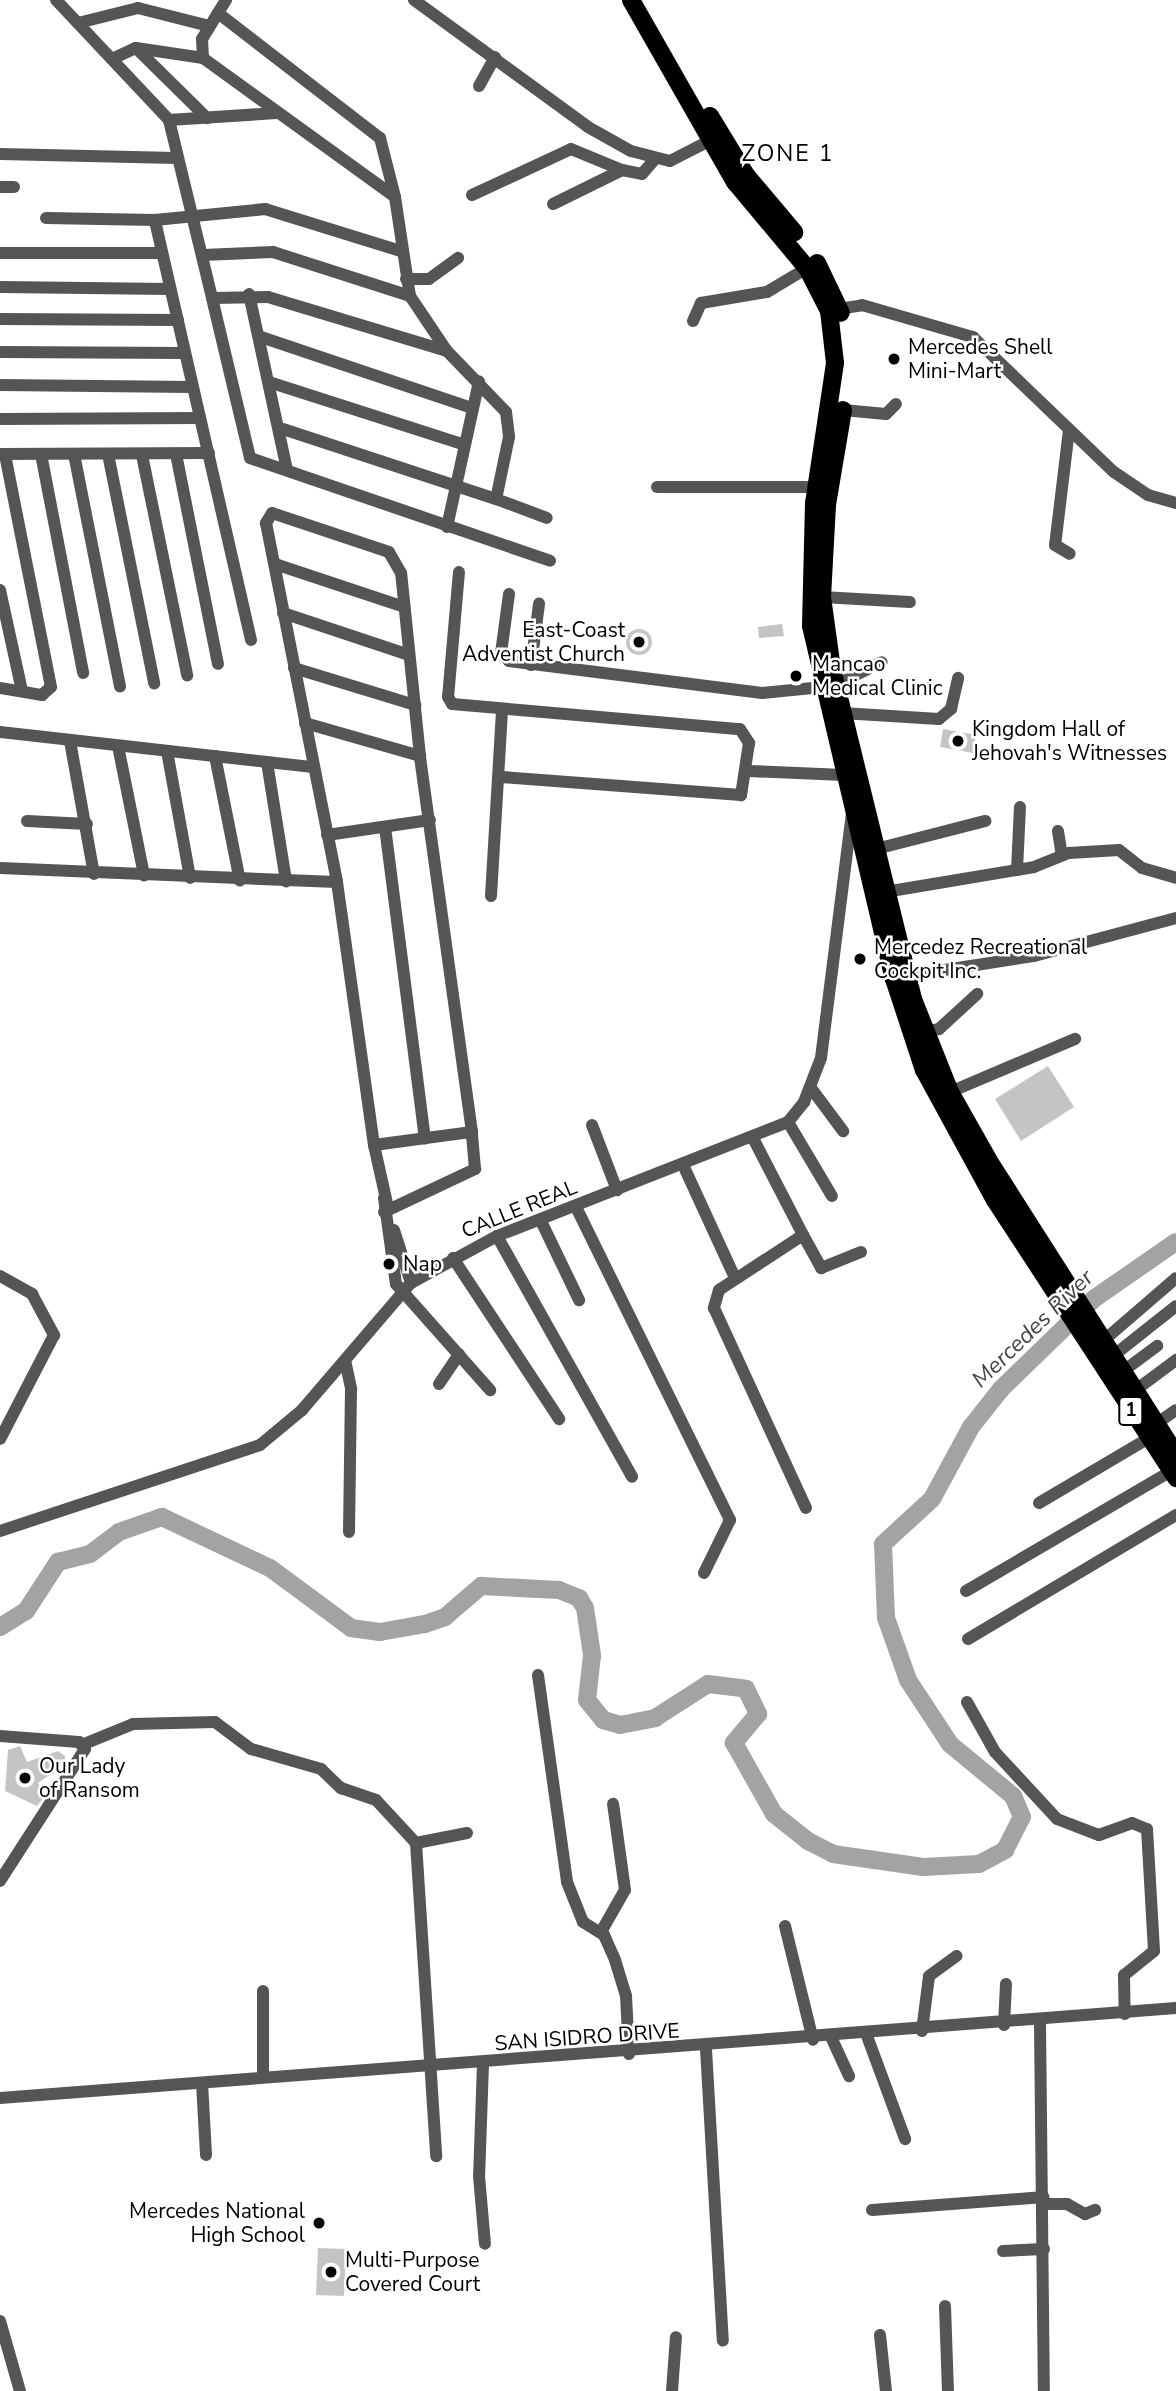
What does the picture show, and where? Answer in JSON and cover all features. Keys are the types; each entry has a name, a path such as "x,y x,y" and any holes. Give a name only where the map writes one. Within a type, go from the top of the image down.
{"highway":[{"name":"1","path":"631,0 715,138 817,262 834,309 847,353 843,410 827,505 822,597 829,686 842,713 906,976 924,1032 950,1093 1056,1283"},
{"name":"1","path":"646,0 734,182 807,268 834,309 835,363 817,487 809,598 829,686 852,812 924,1070 1056,1283 1104,1349 1174,1468"},
{"name":"1","path":"1104,1349 1129,1395"}],"street":[{"path":"56,0 169,120 176,158 203,255 247,452 287,470 550,561"},
{"path":"203,58 209,26 226,0"},
{"path":"414,0 588,127 655,159 681,159 715,138"},
{"path":"78,23 138,8 209,26"},
{"path":"218,13 380,138 396,197 401,251 410,296 447,351 479,381 509,421 496,499"},
{"path":"111,59 136,48 203,58 396,197"},
{"path":"136,48 207,118"},
{"path":"479,86 495,57"},
{"path":"169,120 277,113"},
{"path":"472,195 571,149 622,170 642,174 655,159"},
{"path":"0,154 176,158"},
{"path":"553,204 622,170"},
{"path":"0,187 14,187"},
{"path":"46,218 155,220 265,209 401,251"},
{"path":"155,220 251,640"},
{"path":"203,255 273,252 410,296"},
{"path":"0,253 161,253"},
{"path":"406,279 429,279 458,258"},
{"path":"693,321 701,303 767,292 807,268"},
{"path":"0,287 170,289"},
{"path":"212,298 249,294 447,351"},
{"path":"249,294 282,429 287,470"},
{"path":"834,309 862,305 973,337 1069,430 1130,484 1176,503"},
{"path":"0,319 178,320"},
{"path":"261,337 469,407"},
{"path":"0,352 184,354"},
{"path":"447,527 469,407 479,381"},
{"path":"272,383 462,444"},
{"path":"0,384 192,387"},
{"path":"843,410 886,414 896,404"},
{"path":"0,419 200,418"},
{"path":"282,429 455,484 547,518"},
{"path":"1069,430 1055,545 1070,554"},
{"path":"0,688 43,695 51,687 2,454 209,453"},
{"path":"41,454 83,673"},
{"path":"74,454 120,686"},
{"path":"108,454 154,683"},
{"path":"176,454 218,664"},
{"path":"142,455 187,675"},
{"path":"657,487 817,487"},
{"path":"386,1206 474,1172 472,1132 420,756 398,563 389,552 280,513 266,519 282,613 337,882 374,1145 394,1256 407,1288 490,1390"},
{"path":"275,564 404,607"},
{"path":"459,572 448,697 457,706 740,729 747,736 749,771 744,792 734,795 499,777"},
{"path":"0,590 3,620 14,651 22,691"},
{"path":"509,594 502,657 531,665 762,693 829,686 873,672 882,662"},
{"path":"822,597 910,602"},
{"path":"531,665 539,604"},
{"path":"282,613 409,655"},
{"path":"0,651 14,651"},
{"path":"294,668 415,705"},
{"path":"842,713 939,719 951,709 958,678"},
{"path":"491,896 502,710"},
{"path":"305,723 420,756"},
{"path":"0,732 313,767"},
{"path":"70,741 94,874"},
{"path":"118,746 144,876"},
{"path":"167,751 190,878"},
{"path":"215,756 240,881"},
{"path":"267,762 286,881"},
{"path":"749,771 844,775"},
{"name":"CALLE REAL","path":"0,1531 260,1445 345,1360 407,1288 453,1258 497,1237 754,1140 788,1122 811,1088 821,1058 852,812 861,792"},
{"path":"1017,870 1020,807"},
{"path":"327,835 430,820"},
{"path":"27,821 87,824"},
{"path":"876,849 985,821"},
{"path":"385,827 425,1138"},
{"path":"1058,831 1062,855"},
{"path":"885,892 1017,870 1062,855 1119,850 1142,868 1176,878"},
{"path":"0,868 240,881 337,882"},
{"path":"906,976 1047,953 1176,918"},
{"path":"924,1032 939,1029 977,994"},
{"path":"950,1093 1075,1039"},
{"path":"811,1088 843,1131"},
{"path":"788,1122 832,1196"},
{"path":"592,1125 617,1190"},
{"path":"374,1145 472,1132"},
{"path":"754,1140 822,1269 860,1252"},
{"path":"684,1167 735,1278"},
{"path":"576,1207 730,1520 704,1573"},
{"path":"541,1221 579,1300"},
{"path":"803,1235 735,1278 714,1296 714,1308 806,1508"},
{"path":"497,1237 632,1477"},
{"path":"453,1258 559,1419"},
{"path":"0,1276 32,1294 54,1335 0,1439"},
{"path":"1104,1349 1176,1278"},
{"path":"1104,1349 1176,1306"},
{"path":"1104,1349 1157,1346"},
{"path":"439,1384 459,1354"},
{"path":"345,1360 351,1389 349,1532"},
{"path":"1129,1395 1176,1360"},
{"path":"1040,1503 1153,1431 1176,1410"},
{"path":"966,1591 1174,1468"},
{"path":"968,1639 1176,1515"},
{"path":"538,1675 567,1882 587,1929 601,1932"},
{"path":"967,1702 995,1752 1057,1819 1098,1835 1132,1822 1147,1829 1154,1951 1124,1975 1125,2014"},
{"path":"0,1736 84,1744 133,1724 215,1722 251,1749 321,1769 341,1788 384,1804 416,1843 428,2066 436,2156"},
{"path":"0,1881 79,1766 84,1744"},
{"path":"601,1932 625,1890 613,1804"},
{"path":"416,1843 467,1833"},
{"path":"785,1926 813,2040"},
{"path":"601,1932 624,1986 629,2054"},
{"path":"922,2031 929,1976 957,1956"},
{"path":"1004,2025 1006,1984"},
{"path":"262,1991 263,2077"},
{"name":"SAN ISIDRO DRIVE","path":"0,2098 263,2077 706,2049 1040,2023 1176,2008"},
{"path":"1040,2023 1044,2391"},
{"path":"867,2036 905,2139"},
{"path":"832,2039 849,2076"},
{"path":"706,2049 723,2341"},
{"path":"483,2064 479,2176 485,2244"},
{"path":"202,2083 206,2155"},
{"path":"872,2210 1044,2201 1067,2204 1085,2214 1095,2210"},
{"path":"1003,2251 1044,2249"},
{"path":"944,2306 948,2391"},
{"path":"0,2321 20,2391"},
{"path":"880,2335 886,2391"},
{"path":"672,2391 676,2337"}],"building":[{"path":"782,624 784,636 759,638 758,627"},
{"name":"East-Coast Adventist Church","path":"639,629 648,633 652,642 648,651 639,655 630,651 626,642 630,633"},
{"name":"Kingdom Hall of Jehovah's Witnesses","path":"943,729 976,735 973,753 940,747"},
{"path":"1048,1066 1074,1107 1021,1141 995,1099"},
{"name":"Our Lady of Ransom","path":"20,1746 27,1762 58,1751 65,1756 64,1765 38,1783 45,1796 37,1806 5,1791 8,1750"},
{"name":"Multi-Purpose Covered Court","path":"318,2248 346,2249 344,2296 316,2295"}],"waterway":[{"name":"Mercedes River","path":"0,1627 26,1611 58,1562 90,1554 119,1532 162,1517 270,1568 351,1628 380,1632 425,1624 445,1617 481,1586 559,1590 579,1598 585,1608 592,1655 587,1700 603,1720 620,1725 655,1718 708,1684 746,1689 758,1714 734,1743 774,1814 808,1841 833,1854 923,1867 979,1864 1005,1850 1022,1817 1013,1796 950,1744 908,1680 886,1618 883,1544 932,1499 971,1427 1001,1389 1095,1298 1176,1242"}],"place":[{"name":"Mercedes Shell Mini-Mart","path":"894,359"},
{"name":"East-Coast Adventist Church","path":"639,642"},
{"name":"Mancao Medical Clinic","path":"796,676"},
{"name":"Kingdom Hall of Jehovah's Witnesses","path":"958,741"},
{"name":"Mercedez Recreational Cockpit Inc.","path":"860,959"},
{"name":"Nap","path":"389,1264"},
{"name":"Our Lady of Ransom","path":"25,1778"},
{"name":"Mercedes National High School","path":"319,2223"},
{"name":"Multi-Purpose Covered Court","path":"331,2272"}],"district":[{"name":"ZONE 1","path":"788,154"}]}
